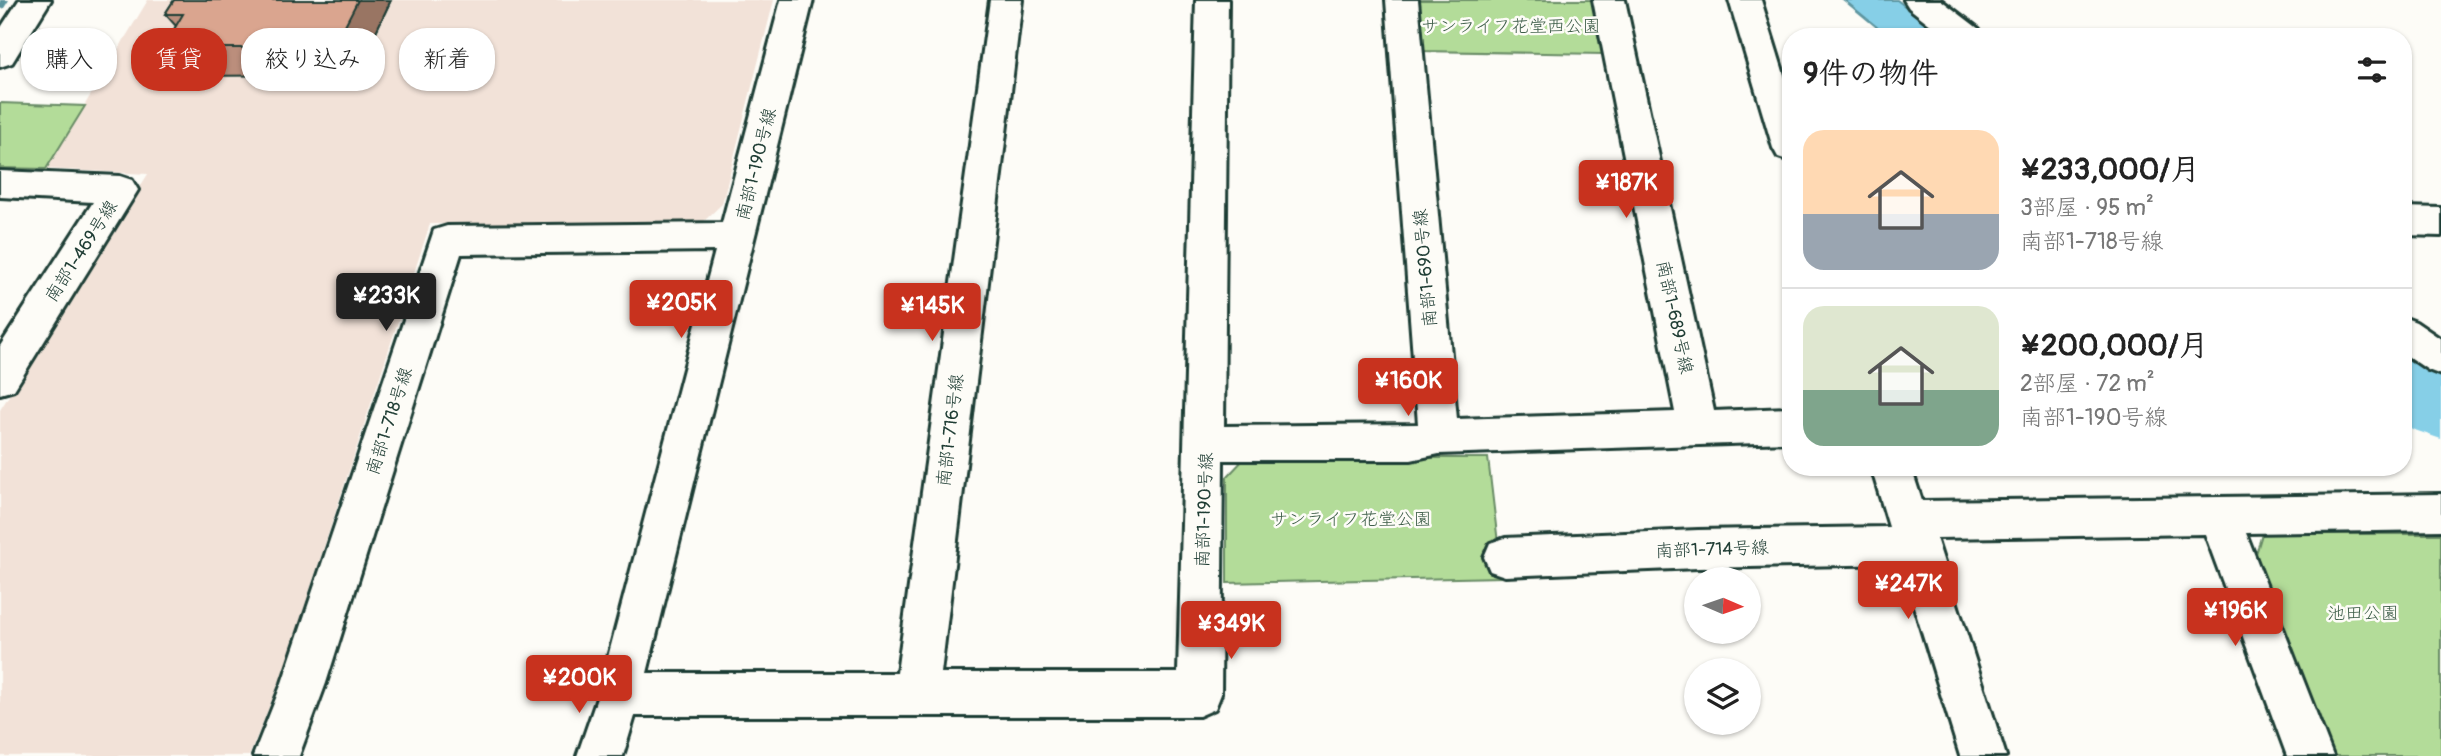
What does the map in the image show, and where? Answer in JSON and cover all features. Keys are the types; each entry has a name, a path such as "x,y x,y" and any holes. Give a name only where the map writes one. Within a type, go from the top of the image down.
{"street":[{"path":"0,55 36,0"},
{"name":"南部1-190号線","path":"600,756 620,695 797,0"},
{"name":"南部1-716号線","path":"916,694 1006,0"},
{"name":"南部1-190号線","path":"620,695 1199,694 1206,443 1212,0"},
{"name":"南部1-690号線","path":"1402,0 1439,437"},
{"name":"南部1-689号線","path":"1609,0 1698,428"},
{"path":"1745,0 1782,122"},
{"path":"1920,0 1956,28"},
{"name":"南部1-469号線","path":"0,184 120,190 0,378"},
{"path":"2412,220 2441,222"},
{"name":"南部1-718号線","path":"276,756 304,683 447,240 738,237"},
{"path":"2412,339 2441,359"},
{"path":"1206,443 1411,443 1439,437 1782,425"},
{"path":"1894,476 1983,756"},
{"name":"南部1-714号線","path":"1506,557 1698,549 1914,533 2219,517 2441,512"},
{"path":"2219,517 2310,756"}],"shaded area":[{"path":"148,0 774,0 722,204 703,222 430,224 281,678 249,756 0,756 0,410 148,174 46,169 93,91 117,91 117,51 131,28 131,91 227,91 227,28 131,28"}],"green space":[{"name":"サンライフ花堂西公園","path":"1416,0 1595,0 1603,54 1419,51"},
{"path":"0,103 85,106 46,169 0,168"},
{"name":"サンライフ花堂公園","path":"1245,458 1488,458 1502,577 1227,583 1227,477"},
{"name":"池田公園","path":"2262,534 2441,534 2441,756 2333,756 2256,554"}],"water":[{"path":"1844,0 1897,0 1933,28 1878,28"}],"building":[{"path":"174,0 358,0 344,28 241,28 241,48 227,48 227,28 175,28 183,14 165,14"}],"waterway":[{"path":"0,5 3,0"},
{"path":"2412,382 2441,404"}]}
